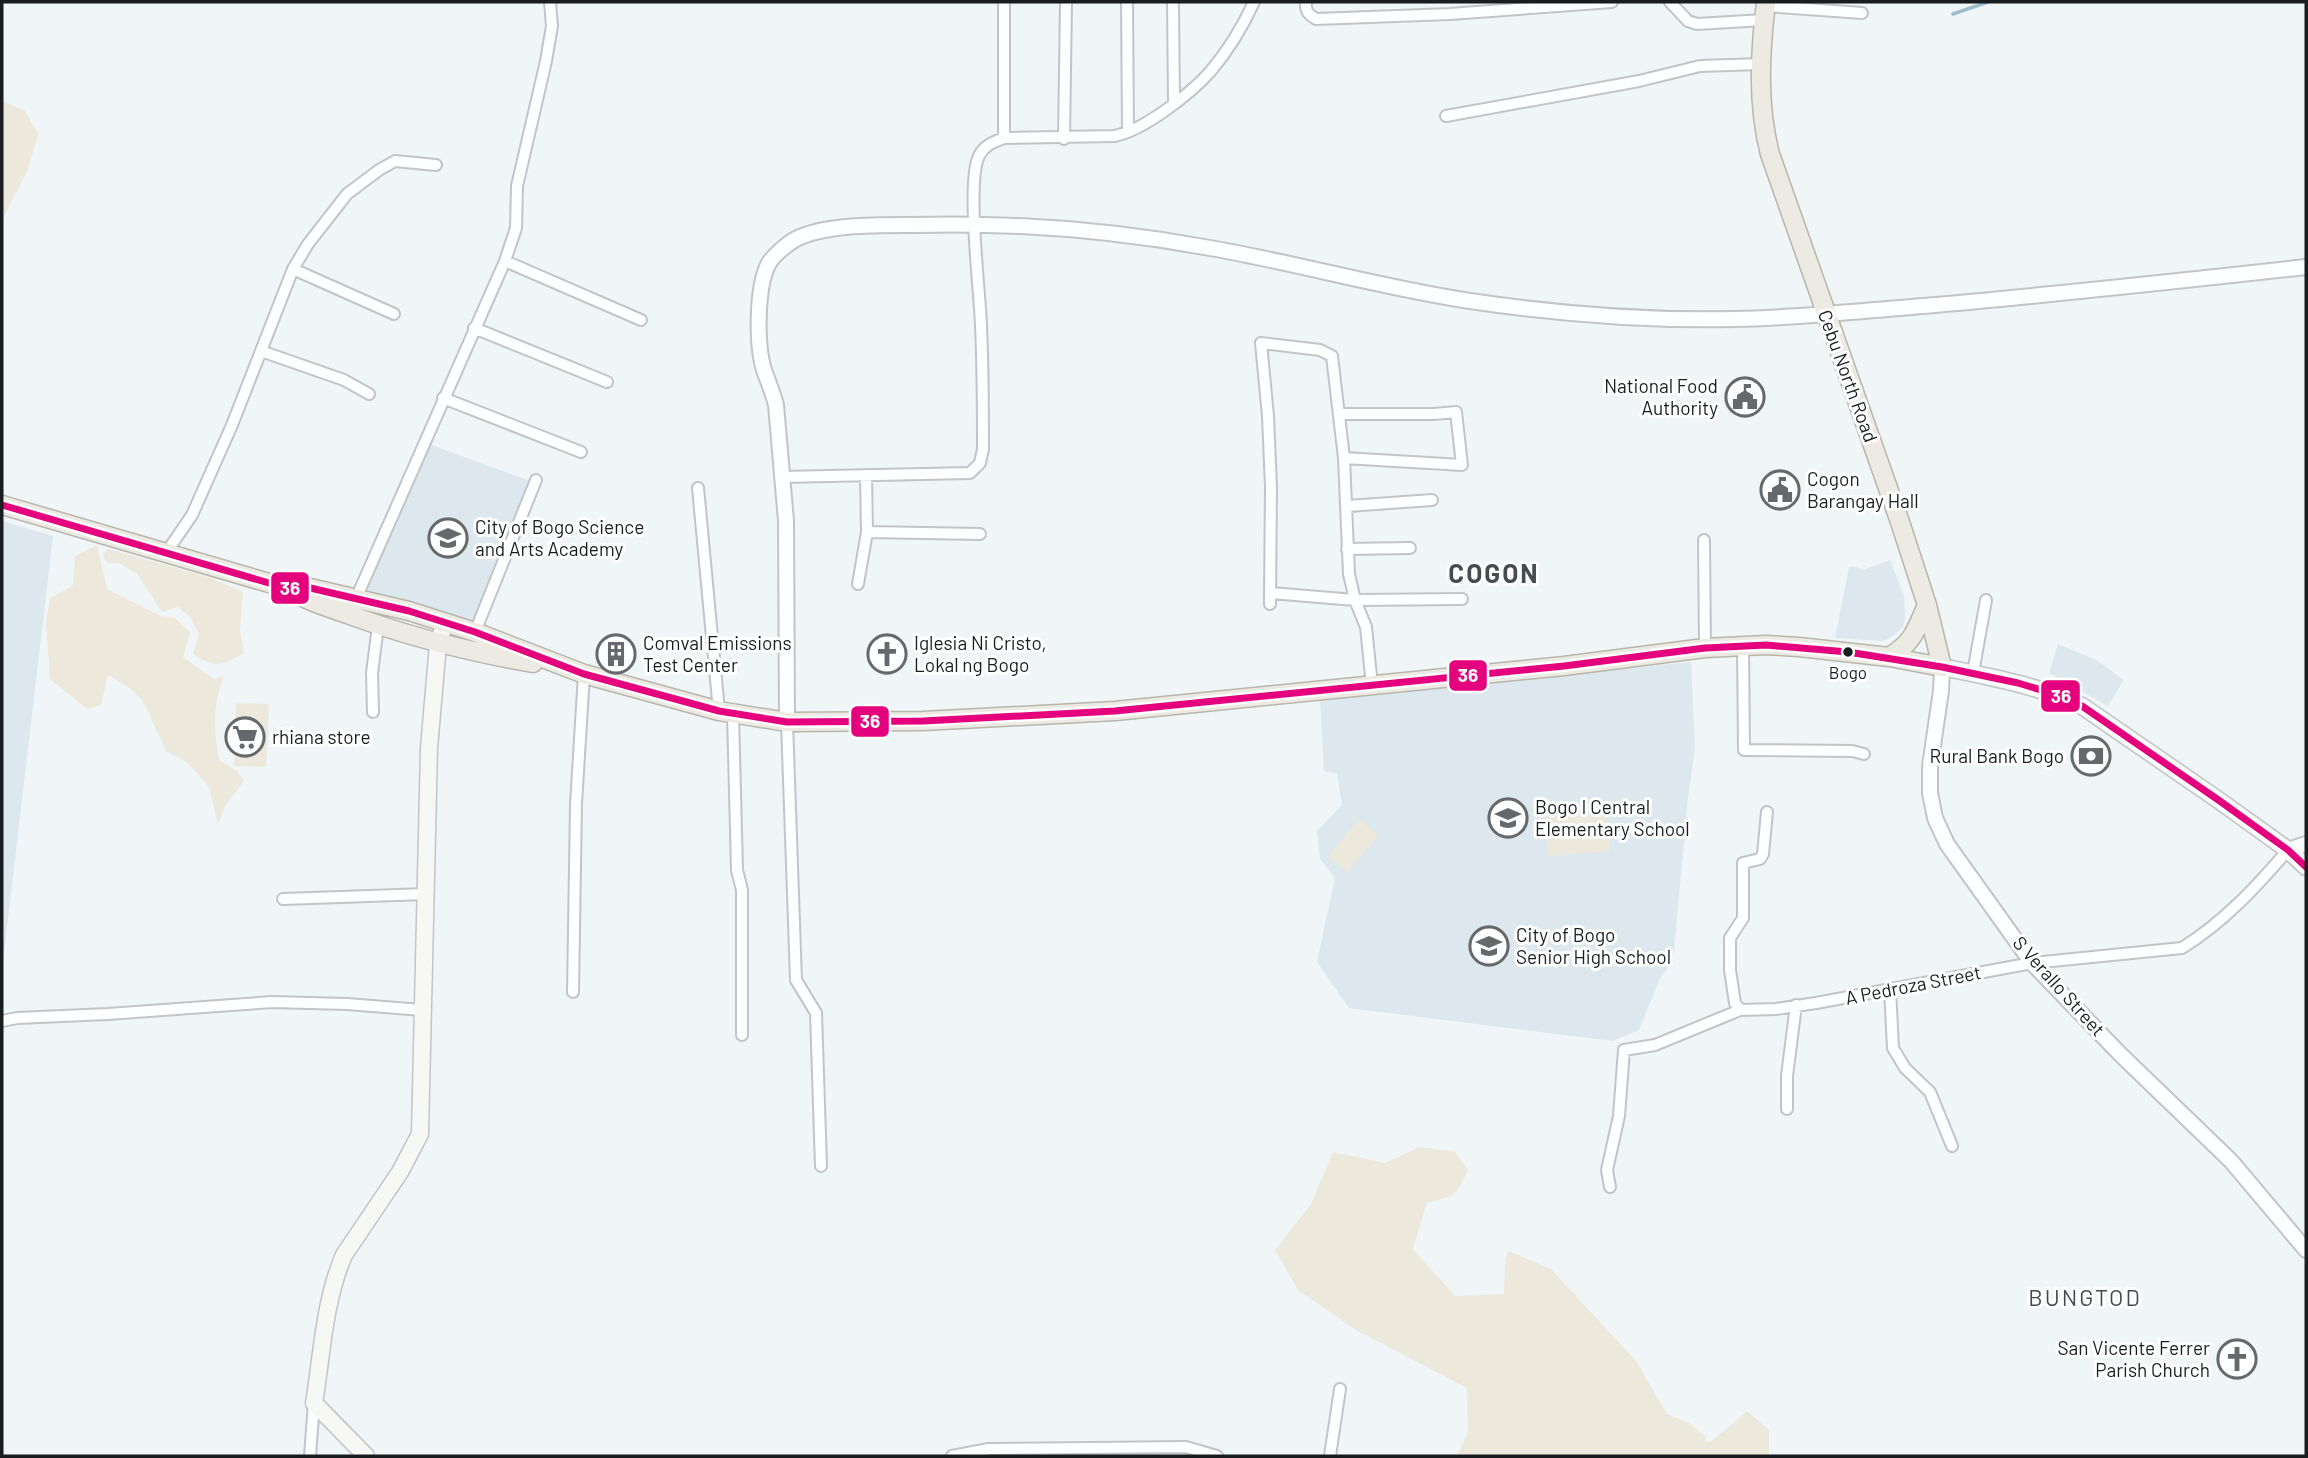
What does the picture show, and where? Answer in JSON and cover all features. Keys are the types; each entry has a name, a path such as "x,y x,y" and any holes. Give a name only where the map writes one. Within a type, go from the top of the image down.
{"highway":[{"name":"Cebu North Road","path":"1765,9 1760,64 1762,112 1767,145 1900,522 1927,605 1942,667"},
{"path":"2,505 286,588 302,599 438,644 577,672 726,713 787,722 923,722 1101,712 1743,646 1799,647 1889,657 1942,667"},
{"path":"286,588 306,587 419,614 475,632 577,672"},
{"path":"1889,657 1904,649 1913,638 1927,605"},
{"path":"411,636 419,614"}],"main road":[{"path":"366,1456 314,1404 337,1270 344,1255 400,1172 420,1134 429,748 438,644 445,622"},
{"path":"1942,667 2018,683 2061,696 2082,706 2288,850 2306,867"}],"street":[{"path":"351,616 355,597 505,261 516,228 517,186 552,26 550,2"},
{"path":"1004,2 1004,138"},
{"path":"1064,139 1066,2"},
{"path":"1128,2 1128,132"},
{"path":"1173,2 1174,102"},
{"path":"782,477 970,473 980,463 983,449 981,325 974,170 979,155 989,144 1004,138 1114,136 1147,123 1212,70 1254,2"},
{"path":"1306,2 1306,8 1316,19 1612,2"},
{"path":"1670,2 1688,21 1697,24 1765,9 1862,13"},
{"path":"1446,116 1639,81 1700,66 1760,64"},
{"path":"166,553 192,515 233,425 293,269 308,244 347,194 379,170 395,161 436,165"},
{"path":"821,1166 816,1013 796,980 787,722 786,521 776,405 764,372 760,346 762,284 769,263 797,238 820,232 891,225 975,223 1065,227 1208,247 1465,300 1557,313 1736,319 1989,300 2306,267"},
{"path":"505,261 640,320"},
{"path":"293,269 394,314"},
{"path":"474,328 607,382"},
{"path":"1371,686 1366,627 1355,600 1349,574 1348,506 1336,373 1332,356 1320,350 1261,344 1271,487 1271,599 1355,600 1462,599"},
{"path":"261,351 344,380 369,394"},
{"path":"443,398 581,452"},
{"path":"1339,414 1456,412 1462,465 1344,458"},
{"path":"858,584 867,532 866,475"},
{"path":"475,632 536,480"},
{"path":"698,488 726,713 737,870 742,890 742,1035"},
{"path":"1348,506 1432,500"},
{"path":"867,532 980,534"},
{"path":"1704,540 1705,648"},
{"path":"1347,549 1410,548"},
{"path":"1973,673 1986,600"},
{"path":"373,712 372,673 378,626"},
{"path":"1743,646 1744,750 1852,751 1864,754"},
{"name":"S Verallo Street","path":"1942,667 1930,766 1930,793 1935,818 1947,844 2032,963 2121,1055 2231,1161 2305,1247"},
{"path":"572,992 577,672"},
{"path":"1740,1010 1735,1003 1730,970 1730,938 1743,918 1743,863 1760,859 1763,853 1767,812"},
{"path":"2288,850 2306,844"},
{"name":"A Pedroza Street","path":"1609,1187 1607,1170 1619,1116 1624,1050 1655,1045 1740,1010 1796,1005 2032,963 2182,948 2243,901 2288,850"},
{"path":"283,899 426,894"},
{"path":"1889,989 1893,1048 1905,1068 1930,1091 1952,1146"},
{"path":"2,1021 272,1002 422,1010"},
{"path":"1787,1109 1787,1076 1796,1005"},
{"path":"1330,1456 1340,1389"},
{"path":"310,1456 314,1404"},
{"path":"952,1456 989,1450 1186,1447 1217,1456"}],"shaded area":[{"path":"2,101 25,111 38,134 28,169 2,220"},
{"name":"City of Bogo Science and Arts Academy","path":"426,443 530,481 473,627 366,594"},
{"path":"2,521 53,536 2,970"},
{"path":"97,545 107,589 161,616 175,618 190,632 183,657 214,679 224,676 217,698 215,718 219,760 237,771 244,781 225,806 218,824 209,787 188,763 166,751 143,701 131,689 108,675 101,705 87,709 50,679 46,624 50,598 73,586 75,556"},
{"path":"108,549 208,577 243,592 240,631 244,653 218,664 193,654 199,634 190,617 178,607 162,612 137,574 119,563 105,560 103,554"},
{"path":"1890,560 1904,596 1903,627 1883,641 1835,638 1849,567 1863,570"},
{"path":"2058,644 2096,660 2124,680 2108,706 2049,673"},
{"name":"Bogo I Central Elementary School","path":"1691,662 1695,748 1673,962 1660,978 1639,1030 1613,1041 1349,1008 1317,962 1335,878 1320,859 1317,831 1342,805 1337,774 1324,771 1320,699"},
{"path":"236,703 269,704 266,767 234,766"},
{"path":"1607,812 1610,851 1548,856 1545,817"},
{"path":"1359,819 1378,836 1347,872 1328,856"},
{"path":"1420,1147 1455,1152 1468,1170 1453,1194 1427,1202 1413,1249 1455,1296 1504,1294 1505,1260 1509,1251 1551,1269 1636,1361 1667,1414 1689,1423 1706,1436 1705,1442 1712,1441 1747,1411 1769,1430 1769,1456 1457,1456 1468,1432 1467,1388 1356,1330 1298,1290 1275,1250 1311,1204 1333,1152 1385,1163"}],"waterway":[{"path":"1953,14 1988,2"}],"transit line":[{"name":"36","path":"2,505 286,588 306,587 409,611 475,632 584,674 719,711 787,722 923,721 1115,711 1564,666 1705,648 1766,645 1848,652 1942,667 2018,683 2061,696 2082,706 2217,799 2288,850 2306,867"}],"place":[{"name":"National Food Authority","path":"1745,397"},
{"name":"Cogon Barangay Hall","path":"1780,490"},
{"name":"City of Bogo Science and Arts Academy","path":"448,538"},
{"name":"Bogo","path":"1848,652"},
{"name":"Comval Emissions Test Center","path":"616,654"},
{"name":"Iglesia Ni Cristo, Lokal ng Bogo","path":"887,654"},
{"name":"rhiana store","path":"245,737"},
{"name":"Rural Bank Bogo","path":"2091,756"},
{"name":"Bogo I Central Elementary School","path":"1508,818"},
{"name":"City of Bogo Senior High School","path":"1489,946"},
{"name":"San Vicente Ferrer Parish Church","path":"2237,1359"}],"district":[{"name":"COGON","path":"1494,574"},
{"name":"BUNGTOD","path":"2085,1298"}]}
